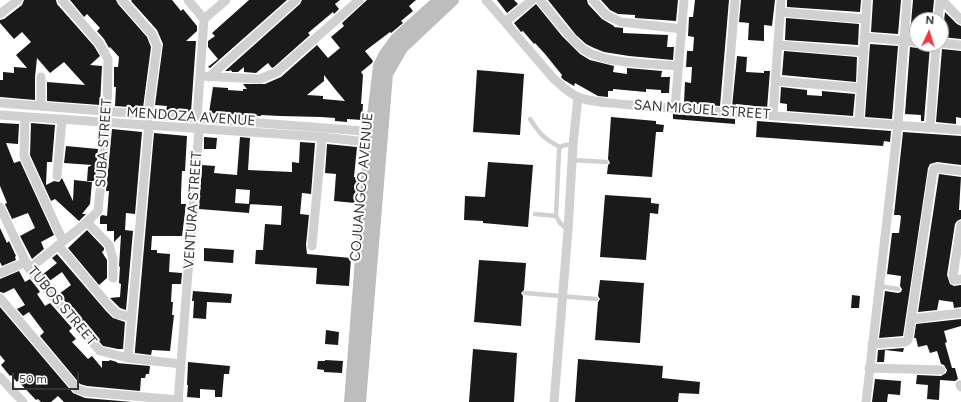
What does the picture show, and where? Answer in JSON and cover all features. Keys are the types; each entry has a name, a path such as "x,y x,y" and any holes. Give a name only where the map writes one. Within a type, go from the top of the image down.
{"main road":[{"name":"COJUANGCO AVENUE","path":"360,402 379,66 385,54 396,40 439,0"},
{"name":"COJUANGCO AVENUE","path":"350,402 376,138 387,74 402,48 453,0"}],"street":[{"path":"0,14 18,0"},
{"name":"SUBA STREET","path":"0,273 27,266 60,243 98,211 107,122 108,59 99,43 62,0"},
{"path":"122,0 152,34 157,46 148,114"},
{"path":"188,0 204,18 226,0"},
{"path":"205,76 296,0"},
{"path":"205,76 260,79 277,72 359,0"},
{"name":"SAN MIGUEL STREET","path":"486,0 553,78 564,89 578,97 631,105 859,121 961,130"},
{"path":"505,22 532,0"},
{"path":"540,0 583,49 597,56 618,60 679,66"},
{"path":"593,0 606,15 621,22 682,29"},
{"path":"675,108 684,0"},
{"path":"726,112 734,0"},
{"path":"773,115 781,0"},
{"path":"859,121 867,0"},
{"path":"866,402 898,124 907,0"},
{"path":"941,0 961,20"},
{"path":"939,12 941,0"},
{"path":"780,12 866,19"},
{"name":"VENTURA STREET","path":"179,401 199,129 197,118 205,76 204,18"},
{"path":"864,37 909,41"},
{"path":"949,44 961,45"},
{"path":"778,45 864,52"},
{"path":"930,127 935,52"},
{"path":"41,77 41,106"},
{"path":"776,81 861,88"},
{"path":"554,402 568,230 573,145 578,97"},
{"name":"MENDOZA AVENUE","path":"0,103 197,118 376,138"},
{"name":"MENDOZA AVENUE","path":"0,115 322,137 376,138"},
{"path":"25,117 24,156 60,243 110,307 117,314 132,317"},
{"path":"57,176 62,119"},
{"path":"128,358 149,124"},
{"path":"312,246 322,137"},
{"path":"872,344 905,342 908,340 933,171 937,168 961,171"},
{"name":"TUBOS STREET","path":"0,207 27,266 100,351 128,358 181,364"},
{"path":"86,222 109,245 113,260 113,278"},
{"path":"961,225 953,276 954,280 961,279"},
{"path":"0,298 77,389 86,392 179,401"},
{"path":"911,319 961,312"},
{"path":"869,368 941,370"},
{"path":"0,377 23,402"}],"lane":[{"path":"530,119 540,134 550,142 560,147 565,145 573,145"},
{"path":"560,147 556,216 560,224 568,230"},
{"path":"572,160 606,162"},
{"path":"534,214 556,216"},
{"path":"879,286 898,289"},
{"path":"525,292 596,300"}],"building":[{"path":"24,0 56,0 57,4 94,46 100,56 90,65 102,66 100,105 47,101 47,82 85,85 64,62 50,73 37,58 35,100 0,97 0,80 3,80 3,72 14,73 14,67 27,68 16,55 31,42 22,32 14,39 0,23 0,20 4,19 22,5"},
{"path":"70,0 116,0 147,37 151,47 143,108 115,106 116,87 114,87 114,67 118,67 119,57 110,47 109,48 97,31 100,28 87,14 84,17"},
{"path":"172,0 181,11 183,9 197,26 197,31 186,41 196,41 191,112 166,110 167,106 155,105 163,44 157,30 131,1"},
{"path":"249,0 287,0 210,68 208,67 218,59 208,47 208,41 215,36 212,33"},
{"path":"302,0 340,0 335,4 339,9 334,14 333,12 308,33 310,35 274,67 272,68 268,63 256,73 244,72 244,67 238,72 232,72 231,70 225,71 300,4"},
{"path":"367,0 416,0 409,6 413,11 401,21 403,23 365,51 373,61 361,72 363,75 361,104 363,104 362,120 347,119 347,122 335,121 335,118 321,117 209,113 213,87 243,91 243,89 247,89 243,84 265,84 281,77 317,45 328,58 340,48 331,37 344,26 342,23","holes":["324,75 345,101 323,99 323,96 307,95 324,81"]},
{"path":"497,0 514,0 518,4 507,13"},
{"path":"548,0 587,0 588,4 602,19 614,27 623,28 623,33 668,35 667,47 674,47 673,60 629,56 604,52 594,48 586,44 576,35"},
{"path":"601,0 678,0 676,21 635,18 635,15 618,14 610,10"},
{"path":"695,0 729,0 720,106 684,103 685,82 691,83 692,67 686,67 687,51 693,51 694,37 688,36 689,17 693,17"},
{"path":"741,0 775,0 772,26 764,25 764,41 748,40 749,23 739,22"},
{"path":"787,0 861,0 860,12 787,7"},
{"path":"873,0 901,0 898,34 871,32"},
{"path":"913,0 934,0 933,12 912,12"},
{"path":"536,4 562,36 580,54 590,60 614,66 613,72 627,74 627,68 662,71 661,77 670,77 669,93 661,93 661,90 646,89 646,92 613,89 613,91 608,91 608,97 598,96 575,83 574,86 564,80 561,77 562,75 545,54 523,31 521,32 514,23"},
{"path":"949,16 961,26 961,39 949,38"},
{"path":"786,18 859,24 858,45 785,40"},
{"path":"870,44 898,46 892,119 865,117"},
{"path":"949,50 961,51 961,118 956,117 956,124 936,122 942,52 949,52"},
{"path":"784,51 857,57 856,82 782,75"},
{"path":"910,52 930,52 924,121 921,121 921,115 905,114"},
{"path":"737,56 747,57 746,72 764,73 764,71 770,71 767,109 758,109 754,106 736,104 736,107 732,107"},
{"path":"477,70 524,74 520,135 473,132"},
{"path":"781,87 807,90 807,95 822,96 822,91 855,94 853,116 787,111 787,104 780,103"},
{"path":"673,114 735,119 735,124 673,119"},
{"path":"611,117 656,121 656,124 664,125 663,132 656,132 652,177 607,174 608,165 610,163 608,159"},
{"path":"757,121 891,131 890,142 884,141 883,146 756,137"},
{"path":"0,123 19,124 18,144 6,143 14,163 20,161 54,235 41,242 44,249 32,259 20,236 35,228 28,213 12,219 5,204 7,203 0,186"},
{"path":"31,123 55,125 52,162 47,162 46,185 54,181 59,182 62,178 73,201 74,180 92,182 90,204 82,214 86,214 79,221 55,199 51,201 30,155"},
{"path":"112,129 142,132 135,214 126,213 125,230 133,231 126,310 120,308 110,298 120,297 121,284 119,283 120,266 119,267 121,235 114,242 114,231 107,231 107,224 100,224 100,217 102,215 107,216 109,191 106,191"},
{"path":"903,132 961,136 961,165 937,162 930,164 928,168 903,336 879,338 885,291 898,293 901,292 902,289 900,286 901,276 887,274 892,233 899,233 901,217 900,215 894,215"},
{"path":"154,133 187,136 185,171 182,171 181,204 186,204 182,236 152,236 151,250 157,250 157,253 170,254 169,272 182,273 181,284 172,284 171,302 173,302 172,315 174,315 170,351 152,350 151,355 135,353 135,350"},
{"path":"204,137 217,138 216,149 204,149"},
{"path":"240,137 250,138 248,170 292,172 292,162 299,163 300,142 315,143 311,194 302,193 300,214 309,215 306,245 307,254 351,258 349,286 316,284 317,268 255,264 256,250 263,250 265,224 281,225 282,206 250,204 249,213 199,209 202,165 215,166 214,173 237,175","holes":["236,189 250,190 249,204 235,203"]},
{"path":"327,144 357,147 354,177 357,177 355,203 334,201 336,174 325,173"},
{"path":"66,146 98,149 95,181 87,181 88,167 92,165 64,163"},
{"path":"488,162 533,165 528,227 464,220 465,196 485,197"},
{"path":"939,174 961,177 959,210 961,210 961,219 955,224 947,275 950,284 954,286 961,285 961,307 954,308 953,302 939,300 937,310 918,312"},
{"path":"605,195 651,198 651,203 659,204 658,214 650,213 646,260 600,257"},
{"path":"0,228 7,243 9,241 16,256 16,260 2,266 0,262"},
{"path":"87,230 104,248 102,252 107,260 107,278 99,285 68,248"},
{"path":"204,248 234,250 233,263 204,261"},
{"path":"57,254 113,318 125,322 123,349 103,346 59,294 71,285 62,272 48,282 42,275 57,263 52,258"},
{"path":"479,260 526,263 524,290 521,293 523,296 521,326 474,322"},
{"path":"19,271 25,282 30,279 38,289 40,292 37,294 45,306 50,303 72,328 69,331 76,339 72,342 88,359 92,356 102,368 102,361 110,360 117,363 150,366 149,374 146,374 145,378 141,378 140,391 80,384 40,336 44,332 29,312 23,316 17,309 25,305 14,288 4,293 0,292 0,279"},
{"path":"600,280 644,283 640,343 595,340 598,302 600,299 598,296"},
{"path":"193,291 232,294 231,303 207,302 206,319 193,318"},
{"path":"852,295 860,296 859,308 851,308"},
{"path":"0,307 73,393 85,398 132,402 64,402 58,396 51,402 41,402 38,399 36,400 18,381 17,382 11,375 10,376 1,365 5,361 0,355"},
{"path":"961,319 961,326 944,331 947,342 945,343 952,368 955,368 958,379 955,381 940,380 939,400 927,399 928,385 916,384 917,375 941,376 946,373 947,370 944,365 941,364 937,351 930,353 927,345 918,347 916,338 914,338 916,324"},
{"path":"326,330 339,332 338,345 325,344"},
{"path":"904,348 903,352 885,350 884,362 877,362 878,350"},
{"path":"473,349 517,353 514,402 469,402"},
{"path":"578,359 663,366 662,378 700,382 699,394 679,393 678,402 575,402"},
{"path":"318,361 343,361 342,373 324,372 324,370 317,369"},
{"path":"188,362 230,366 229,374 224,374 222,397 215,397 215,390 200,389 200,398 187,397"},
{"path":"875,379 901,381 900,395 888,394 887,402 872,402"}]}
